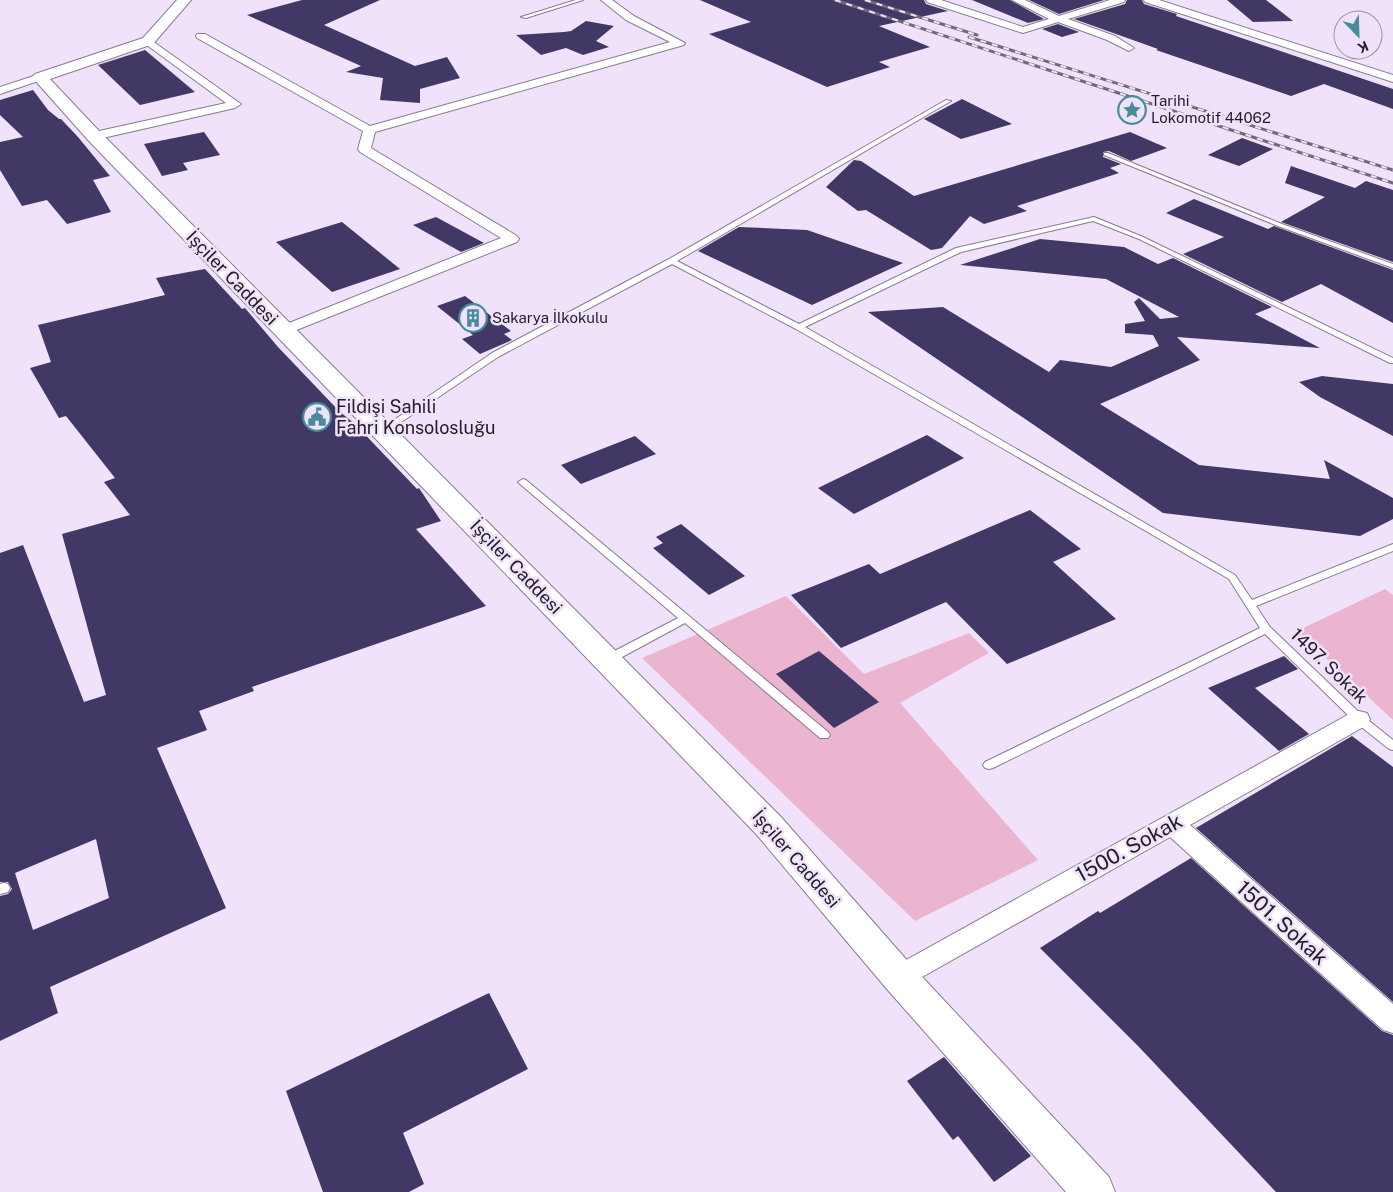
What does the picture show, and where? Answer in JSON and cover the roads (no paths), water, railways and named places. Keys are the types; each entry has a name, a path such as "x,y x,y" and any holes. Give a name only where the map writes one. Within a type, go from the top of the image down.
{"street":[{"path":"0,91 148,41 184,0"},
{"path":"201,36 369,130 680,44 630,18 606,0"},
{"path":"931,0 1023,30 1120,0"},
{"path":"1017,0 1058,19 1111,38 1129,48"},
{"path":"1149,0 1393,79"},
{"path":"94,136 235,104 148,41"},
{"name":"İşçiler Caddesi","path":"40,77 94,136 769,826 899,977 1094,1192"},
{"path":"284,330 512,239 364,149 369,130"},
{"name":"1500. Sokak","path":"899,977 1359,719"},
{"name":"1501. Sokak","path":"1172,824 1393,1021"}],"lane":[{"path":"524,17 580,0"},
{"path":"382,431 495,355 672,261 948,101"},
{"path":"1106,154 1280,225 1393,266"},
{"path":"799,327 959,250 1094,219 1141,238 1393,361"},
{"name":"1497. Sokak","path":"672,261 799,327 1232,577 1266,629 1359,719 1393,746"},
{"path":"523,482 824,735"},
{"path":"1250,604 1393,547"},
{"path":"607,660 685,619"},
{"path":"989,765 1266,629"}],"railway":[{"path":"835,0 1393,183"},
{"path":"865,0 977,35"},
{"path":"969,37 1393,170"}],"place":[{"name":"Tarihi Lokomotif 44062","path":"1132,110"},
{"name":"Sakarya İlkokulu","path":"473,318"},
{"name":"Fildişi Sahili Fahri Konsolosluğu","path":"317,417"}]}
